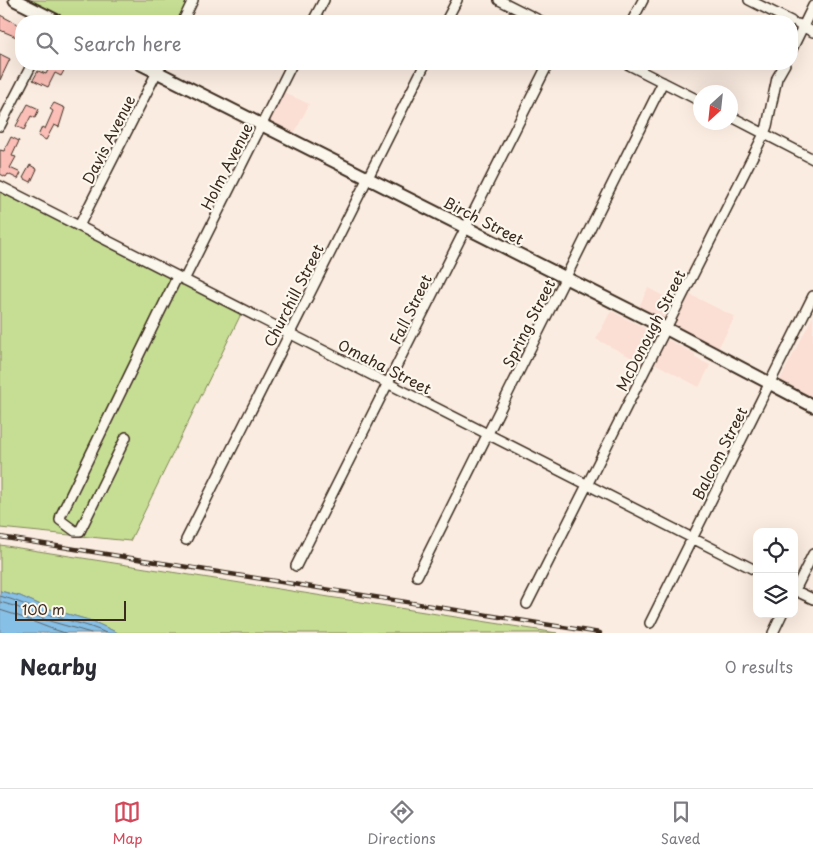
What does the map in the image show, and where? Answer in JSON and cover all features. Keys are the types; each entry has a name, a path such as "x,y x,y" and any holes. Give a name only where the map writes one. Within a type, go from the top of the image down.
{"main road":[{"path":"15,0 44,15"},
{"name":"Birch Street","path":"163,70 262,125 665,328 813,406"}],"street":[{"path":"186,15 193,0"},
{"path":"316,15 324,0"},
{"path":"449,15 457,0"},
{"path":"499,0 528,15"},
{"path":"635,15 643,0"},
{"path":"749,0 780,15"},
{"path":"798,36 813,6"},
{"path":"798,25 813,32"},
{"path":"0,126 29,70"},
{"name":"Davis Avenue","path":"79,226 158,70"},
{"name":"Holm Avenue","path":"126,437 80,531 74,531 60,520 61,515 289,70"},
{"name":"Churchill Street","path":"186,540 422,70"},
{"name":"Fall Street","path":"296,566 545,70"},
{"path":"639,70 693,97"},
{"name":"McDonough Street","path":"528,604 764,134 777,78 781,70"},
{"name":"Spring Street","path":"417,576 663,82"},
{"path":"738,120 813,159"},
{"name":"Omaha Street","path":"0,186 753,569"},
{"name":"Balcom Street","path":"650,622 813,296"},
{"path":"798,583 813,554"},
{"path":"798,593 813,599"},
{"path":"773,633 780,618"}],"shaded area":[{"path":"283,92 309,104 293,136 270,123 270,118"},
{"path":"648,288 682,306 689,294 735,317 716,352 637,311"},
{"path":"611,311 695,354 695,358 710,365 699,387 645,358 642,363 596,339"},
{"path":"813,316 813,397 780,380"}],"green space":[{"path":"26,0 189,0 181,15 55,15"},
{"path":"0,192 241,314 130,541 0,528"},
{"path":"0,545 557,633 118,633 92,621 50,609 20,596 0,591"}],"water":[{"path":"0,591 20,596 50,609 92,621 118,633 0,633"}],"building":[{"path":"0,15 15,23 15,36 0,30"},
{"path":"0,54 10,59 0,80"},
{"path":"48,70 64,70 61,76 55,73 48,87 33,80 38,71 46,74"},
{"path":"54,103 65,108 59,127 54,125 46,140 38,136 42,127 45,129 53,111 50,109"},
{"path":"28,104 39,109 35,118 31,116 24,130 16,126"},
{"path":"11,137 19,141 12,156 16,157 10,168 21,173 18,179 8,174 6,177 0,174 0,150 4,151"},
{"path":"30,165 37,169 31,182 23,178"}],"railway":[{"path":"0,537 600,633"}]}
